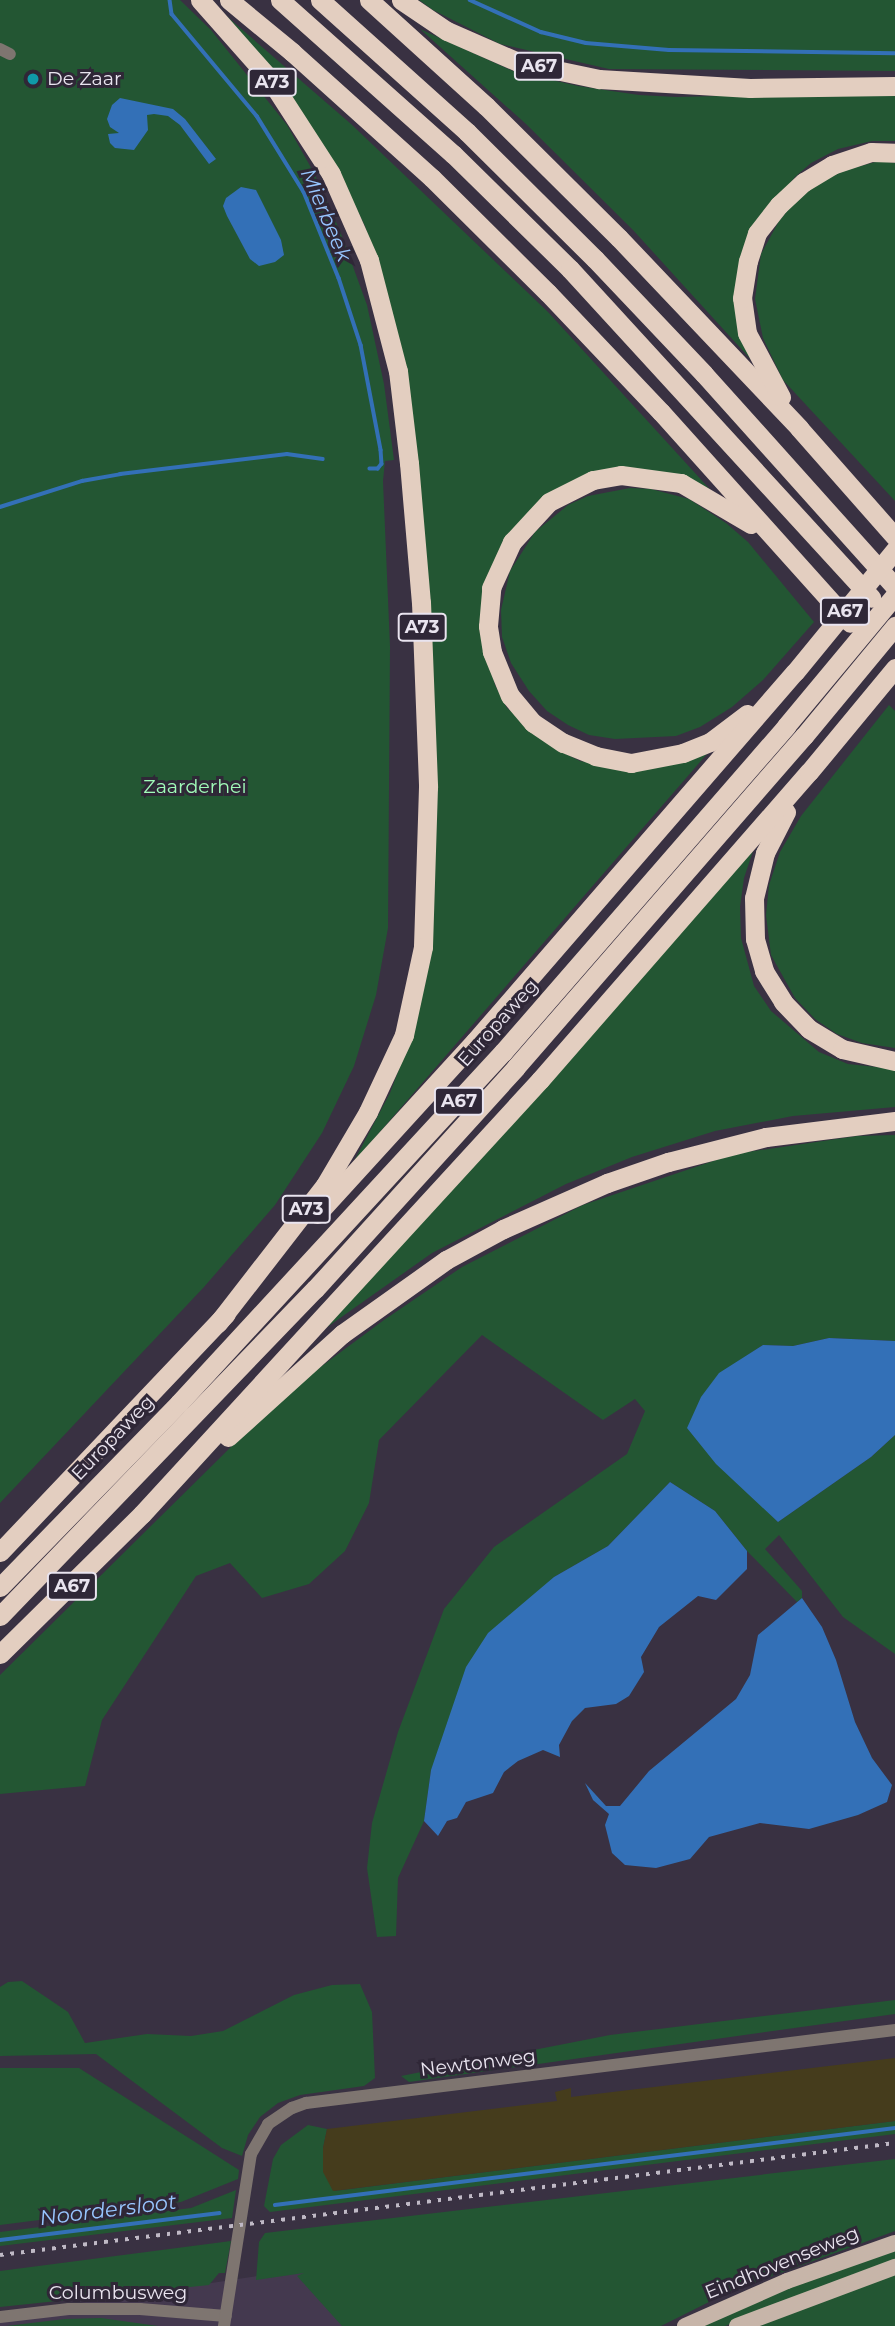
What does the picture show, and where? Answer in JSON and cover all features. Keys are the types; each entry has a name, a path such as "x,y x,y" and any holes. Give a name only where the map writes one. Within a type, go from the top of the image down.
{"highway":[{"name":"A73","path":"200,0 269,78 331,174 369,260 398,371 409,463 421,602 428,787 423,947 404,1035 368,1112 325,1185 218,1324"},
{"name":"A73","path":"229,0 292,52 432,177 548,293 895,673"},
{"path":"280,0 453,154 570,269 895,626"},
{"path":"320,0 467,132 596,259 895,587"},
{"path":"369,0 486,106 610,228 800,428 895,537"},
{"name":"A67","path":"401,0 447,31 518,62 598,79 750,89 895,86"},
{"path":"800,428 760,362 747,333 742,298 757,233 779,205 804,182 832,164 871,152 895,153"},
{"name":"A67","path":"776,540 716,501 681,483 621,475 593,480 549,502 512,542 491,588 488,626 498,671 510,696 533,723 563,743 596,756 631,762 683,753 710,742 795,672"},
{"name":"A67","path":"0,1552 218,1324 475,1041 795,672 895,550"},
{"name":"Europaweg","path":"0,1587 179,1403 503,1052 786,726 895,594"},
{"name":"A67","path":"0,1616 305,1299 507,1077 804,736 895,626"},
{"name":"A67","path":"142,1514 540,1080 809,772 895,668"},
{"path":"809,772 772,835 759,872 753,910 759,955 773,987 808,1029 842,1049 895,1060"},
{"name":"A67","path":"0,1654 142,1514 342,1334 446,1260 503,1229 607,1183 668,1162 766,1138 895,1121"}],"main road":[{"name":"Eindhovenseweg","path":"685,2326 787,2281 895,2243"},
{"path":"737,2326 895,2267"}],"street":[{"name":"Newtonweg","path":"225,2321 251,2154 268,2124 292,2108 306,2103 895,2030"},
{"name":"Columbusweg","path":"0,2317 69,2309 128,2309 225,2321"}],"shaded area":[{"path":"304,2269 352,2326 0,2326 0,2315"}],"green space":[{"name":"Zaarderhei","path":"0,0 180,0 211,30 287,125 314,173 340,231 367,305 384,384 394,460 385,461 383,481 390,646 388,928 376,995 354,1066 322,1133 275,1205 204,1287 0,1503"},
{"path":"208,0 351,124 548,312 716,496 638,471 523,520 483,632 495,685 507,708 554,748 580,761 613,767 719,740 353,1163 390,1093 410,1040 426,980 434,902 435,826 388,302 365,226 333,162"},
{"path":"419,0 895,0 895,71 609,69 500,44 433,10"},
{"path":"420,29 513,71 578,86 639,95 676,97 895,92 895,141 872,141 838,149 811,163 795,177 764,216 746,249 755,364 633,230 526,124"},
{"path":"879,161 895,163 895,501 783,380 763,338 755,299 761,254 779,221 796,200 817,183 846,170"},
{"path":"630,488 651,489 689,499 726,523 748,542 814,622 763,680 732,707 700,727 676,736 615,739 589,735 568,725 547,711 529,691 511,663 502,637 501,610 510,571 535,532 568,505 588,496"},
{"path":"889,705 895,711 895,1048 862,1043 837,1034 815,1019 795,998 771,955 766,915 769,885 780,852 801,816"},
{"path":"753,851 744,878 740,907 741,938 754,986 771,1011 819,1052 848,1064 895,1069 895,1107 793,1116 715,1131 632,1157 566,1184 432,1253 326,1328"},
{"path":"895,1135 895,1341 829,1338 793,1346 763,1345 719,1374 762,1505 778,1522 871,1457 895,1435 895,1654 843,1617 779,1535 765,1549 802,1591 802,1598 797,1602 747,1551 715,1511 670,1482 608,1546 554,1577 431,1770 424,1821 398,1878 396,1936 377,1937 367,1868 372,1823 398,1732 444,1609 494,1547 627,1454 645,1411 635,1399 603,1420 482,1335 379,1440 369,1503 345,1551 309,1584 262,1598 230,1563 196,1576 102,1720 85,1786 0,1794 0,1675 237,1441 303,1380 384,1320 462,1267 583,1205 734,1154 857,1136"},
{"path":"22,1981 68,2012 85,2043 147,2034 191,2036 223,2031 294,1995 332,1985 360,1984 372,2012 375,2078 364,2086 300,2095 278,2103 260,2117 248,2135 242,2156 222,2148 96,2054 0,2056 0,1987 8,1982"},
{"path":"895,2000 895,2014 409,2082 401,2076 610,2035"},
{"path":"0,2068 79,2068 239,2170 238,2179 181,2202 0,2225"},
{"path":"895,2121 895,2134 270,2212 264,2206 273,2159 281,2145 308,2125 327,2129 323,2148 334,2191"},
{"path":"895,2159 895,2231 729,2292 661,2326 342,2326 297,2276 304,2273 256,2280 259,2242 265,2233"},
{"path":"236,2190 232,2218 0,2246 0,2232 191,2208"},
{"path":"231,2241 225,2273 219,2273 209,2285 0,2307 0,2271"},
{"path":"895,2248 895,2262 725,2326 696,2326 724,2312"},
{"path":"895,2273 895,2326 751,2326"},
{"path":"101,2318 158,2326 6,2326 65,2319"}],"sand":[{"path":"895,2058 895,2121 333,2191 323,2172 323,2148 327,2129 557,2101 555,2092 571,2088 571,2097"}],"water":[{"path":"120,98 173,109 185,119 216,159 209,164 180,125 168,116 154,114 147,115 148,130 134,150 115,148 110,143 108,134 119,133 110,127 107,119 112,105"},
{"path":"241,187 256,190 281,240 284,255 275,262 259,266 250,259 227,216 223,206 226,198"},
{"path":"829,1338 895,1341 895,1435 871,1457 778,1522 716,1464 687,1428 701,1397 719,1373 763,1345 793,1346"},
{"path":"670,1482 715,1511 747,1551 747,1569 716,1600 698,1596 659,1627 641,1657 644,1672 629,1696 616,1704 585,1708 572,1721 559,1745 560,1757 543,1750 518,1761 504,1772 493,1793 466,1802 457,1818 447,1821 438,1836 424,1821 431,1770 466,1667 488,1633 554,1577 608,1546"},
{"path":"802,1598 822,1627 836,1660 855,1722 872,1758 892,1785 887,1802 858,1815 809,1829 760,1823 709,1837 690,1859 656,1868 625,1865 612,1853 605,1825 609,1814 593,1800 585,1783 606,1806 620,1806 649,1771 736,1699 750,1675 758,1635"}],"waterway":[{"name":"Mierbeek","path":"170,0 172,14 257,116 304,192 339,278 361,345 381,450 382,464 378,469 370,469"},
{"name":"Mierbeek","path":"470,0 541,32 586,43 669,50 895,53"},
{"name":"Mierbeek","path":"0,507 82,481 120,474 287,454 323,459"},
{"path":"275,2205 895,2128"},
{"name":"Noordersloot","path":"0,2240 219,2213"}],"railway":[{"path":"0,2255 895,2143"}],"place":[{"name":"De Zaar","path":"33,79"}]}
